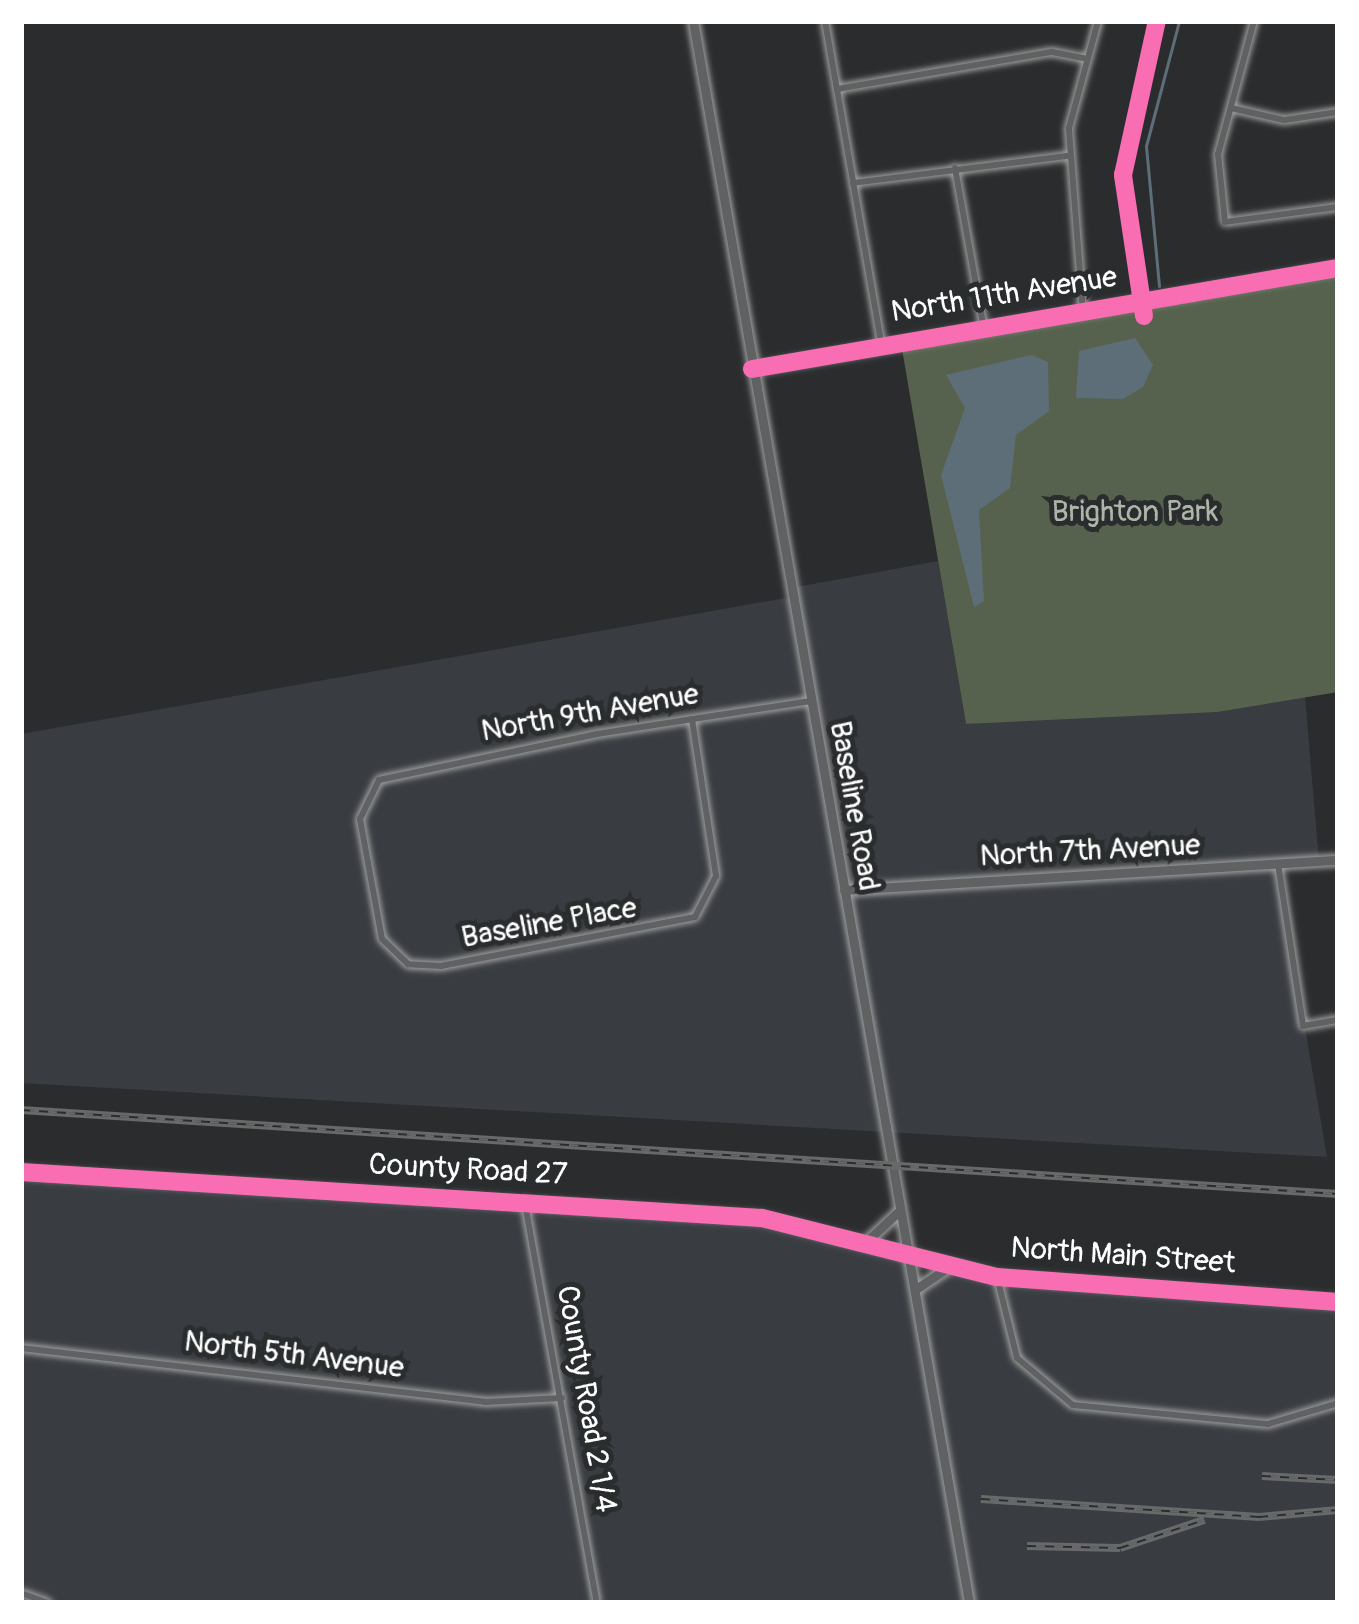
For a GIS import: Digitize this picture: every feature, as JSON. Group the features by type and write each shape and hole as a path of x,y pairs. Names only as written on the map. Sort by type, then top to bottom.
{"street":[{"name":"Baseline Road","path":"693,21 969,1603"},
{"path":"825,21 882,346"},
{"path":"1083,312 1067,156 1098,21"},
{"path":"1255,21 1216,170 1226,224 1338,207"},
{"path":"837,89 1052,52 1087,59"},
{"path":"1231,108 1284,120 1338,112"},
{"path":"853,183 1067,156"},
{"path":"955,167 984,329"},
{"name":"North 11th Avenue","path":"752,370 1338,268"},
{"name":"North 9th Avenue","path":"379,780 811,700"},
{"name":"Baseline Place","path":"379,780 361,808 363,846 382,940 408,964 675,927 705,907 716,876 692,719"},
{"name":"North 7th Avenue","path":"844,890 1338,860"},
{"path":"1278,864 1303,1026 1338,1020"},
{"name":"County Road 27","path":"21,1172 762,1218 908,1252"},
{"name":"County Road 2 1/4","path":"525,1204 597,1603"},
{"path":"866,1240 892,1229 899,1207"},
{"name":"North Main Street","path":"908,1252 998,1277 1338,1302"},
{"path":"915,1294 923,1276 952,1267"},
{"path":"998,1277 1017,1358 1073,1406 1268,1424 1338,1403"},
{"name":"North 5th Avenue","path":"21,1348 485,1402 562,1397"},
{"path":"21,1593 48,1603"}],"shaded area":[{"path":"938,561 966,724 1305,697 1319,861 1277,864 1327,1157 21,1083 21,734 791,597 791,588"},
{"path":"21,1172 789,1221 907,1252 916,1290 952,1266 1338,1302 1338,1603 21,1603"}],"green space":[{"name":"Brighton Park","path":"1338,268 1338,692 1217,712 966,724 901,343"}],"water":[{"path":"1135,338 1153,365 1143,387 1123,399 1076,398 1079,351"},
{"path":"1031,355 1048,362 1049,411 1016,435 1010,488 979,510 984,601 974,607 941,475 965,408 946,375"}],"waterway":[{"path":"1159,286 1146,146 1179,21"}],"railway":[{"path":"21,1110 1338,1194"},
{"path":"1262,1476 1338,1480"},
{"path":"981,1499 1259,1517 1338,1510"},
{"path":"1027,1546 1120,1548 1204,1520"}],"cycle path":[{"path":"1144,316 1123,175 1157,21"},
{"path":"752,369 1338,268"},
{"path":"21,1172 762,1218 997,1277 1338,1302"}]}
